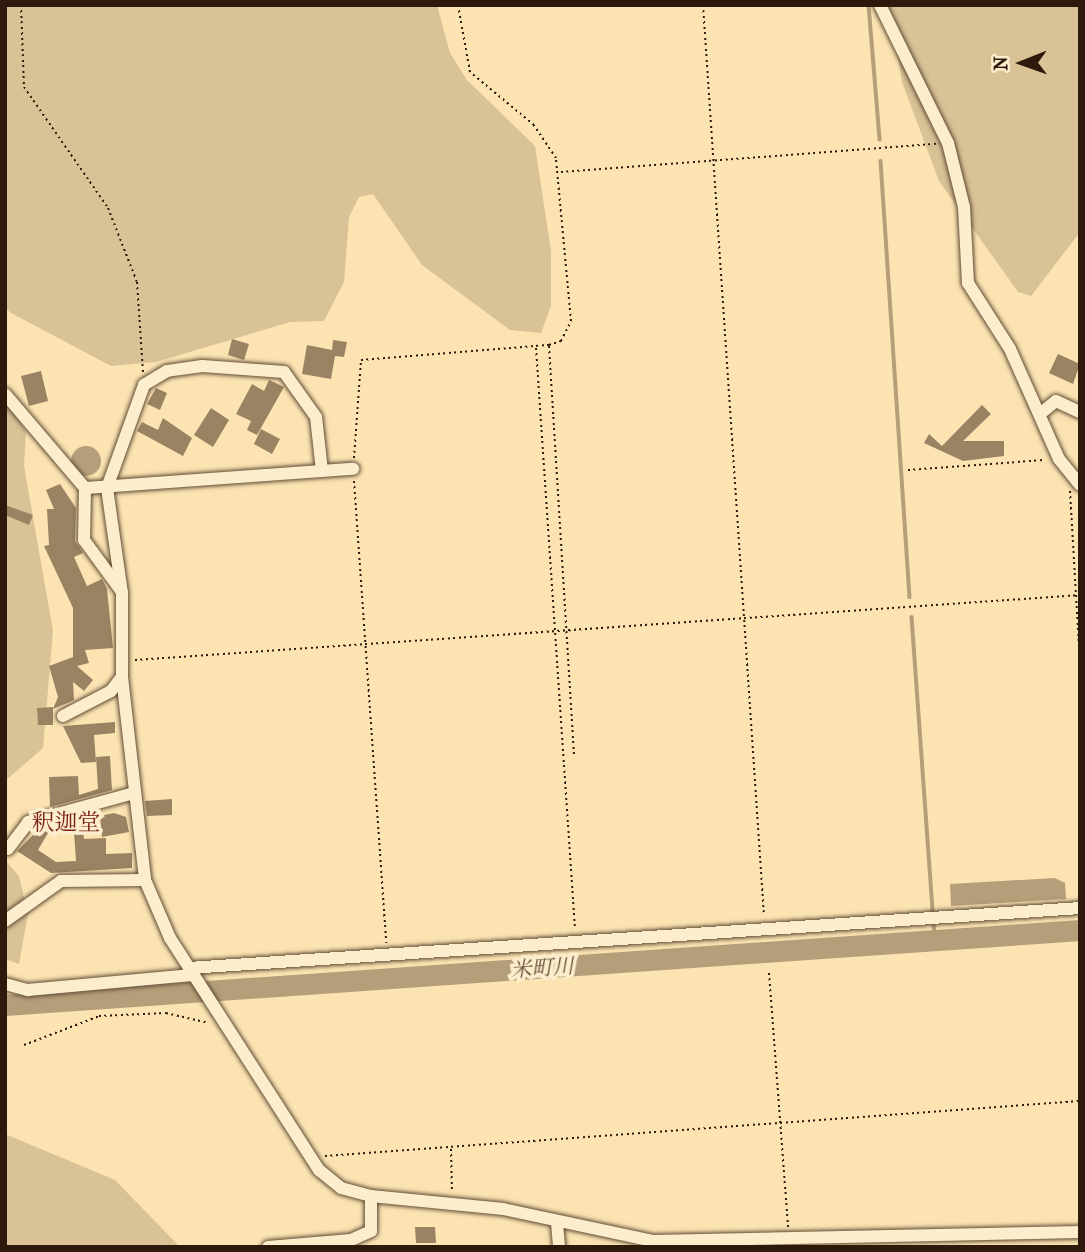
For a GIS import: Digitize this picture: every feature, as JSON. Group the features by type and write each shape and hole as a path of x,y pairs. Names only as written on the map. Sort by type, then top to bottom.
{"street":[{"path":"880,5 948,143 964,207 968,283 1041,413 1059,459 1080,485"},
{"path":"322,471 316,416 284,372 202,366 167,371 144,384 107,488 122,593 122,677 145,880 193,974 310,1157 341,1188 371,1196 453,1203 654,1241 1080,1232"},
{"path":"5,394 85,488 84,540 122,593"},
{"path":"1041,413 1056,401 1080,412"},
{"path":"85,488 353,469"},
{"path":"63,716 111,691 122,677"},
{"path":"8,849 28,822 134,793"},
{"path":"5,920 61,881 145,880"},
{"path":"5,984 27,990 387,958 1080,908"},
{"path":"268,1247 351,1240 371,1231 371,1196"},
{"path":"557,1223 559,1247"}],"path":[{"path":"21,5 24,87 108,208 136,282 144,384"},
{"path":"387,958 353,469 361,360 549,345 562,341 571,321 560,172 534,125 470,72 458,5"},
{"path":"704,5 765,929"},
{"path":"560,172 948,143"},
{"path":"549,345 574,757"},
{"path":"536,347 576,944"},
{"path":"908,470 1059,459"},
{"path":"1069,472 1080,666"},
{"path":"124,660 1080,595"},
{"path":"769,974 788,1238"},
{"path":"24,1045 99,1016 166,1013 227,1027"},
{"path":"310,1157 780,1120 1080,1101"},
{"path":"451,1148 453,1203"}],"shaded area":[{"path":"5,5 437,5 450,53 467,80 535,146 551,251 551,306 541,333 510,330 422,265 373,194 359,197 349,217 344,282 324,321 290,322 156,362 111,366 11,313 5,308"},
{"path":"889,5 1080,5 1080,232 1031,296 1018,292 939,181 902,82"},
{"path":"5,392 26,433 24,466 53,631 43,748 5,781"},
{"path":"86,446 97,450 101,461 97,472 86,476 75,472 71,461 75,450"},
{"path":"5,860 19,876 28,914 19,964 5,959"},
{"path":"1055,878 1065,883 1066,899 951,906 950,884"},
{"path":"5,1134 115,1180 180,1247 5,1247"}],"building":[{"path":"232,339 249,344 244,360 228,355"},
{"path":"333,340 347,342 344,357 335,356 331,379 302,374 307,345 332,350"},
{"path":"1058,354 1080,364 1073,384 1049,373"},
{"path":"41,371 48,401 29,406 21,376"},
{"path":"269,380 284,387 257,435 247,430 251,421 236,414 252,384 264,391"},
{"path":"156,388 167,393 160,410 147,404"},
{"path":"982,405 991,414 963,441 1004,441 1004,456 963,461 924,443 929,434 942,446"},
{"path":"211,408 229,420 213,447 194,435"},
{"path":"163,418 192,438 183,456 137,431 142,422 158,430"},
{"path":"261,429 280,439 272,454 254,444"},
{"path":"60,484 76,508 75,541 83,553 74,557 87,586 102,579 107,589 113,648 85,650 89,663 77,666 93,680 84,691 73,682 74,700 53,709 58,697 49,666 73,657 73,608 44,546 49,545 47,509 54,509 46,490"},
{"path":"5,505 33,515 29,525 5,515"},
{"path":"53,707 53,725 38,725 37,708"},
{"path":"115,722 115,733 94,735 96,762 81,763 63,726"},
{"path":"110,756 112,790 50,807 49,777 78,776 79,795 98,789 96,757"},
{"path":"172,799 172,815 147,816 145,801"},
{"path":"114,813 126,817 129,832 102,837 100,816"},
{"path":"82,821 84,839 106,838 106,854 132,853 132,868 51,873 17,851 40,828 48,833 48,826","holes":["74,832 76,861 56,862 38,850 48,833"]},
{"path":"415,1227 435,1227 436,1243 416,1243"}],"waterway":[{"path":"869,5 880,140"},
{"path":"881,161 910,597"},
{"path":"912,617 933,912"},
{"path":"934,925 936,941"},
{"name":"米町川","path":"5,1005 1080,930"}],"district":[{"name":"釈迦堂","path":"66,823"}]}
